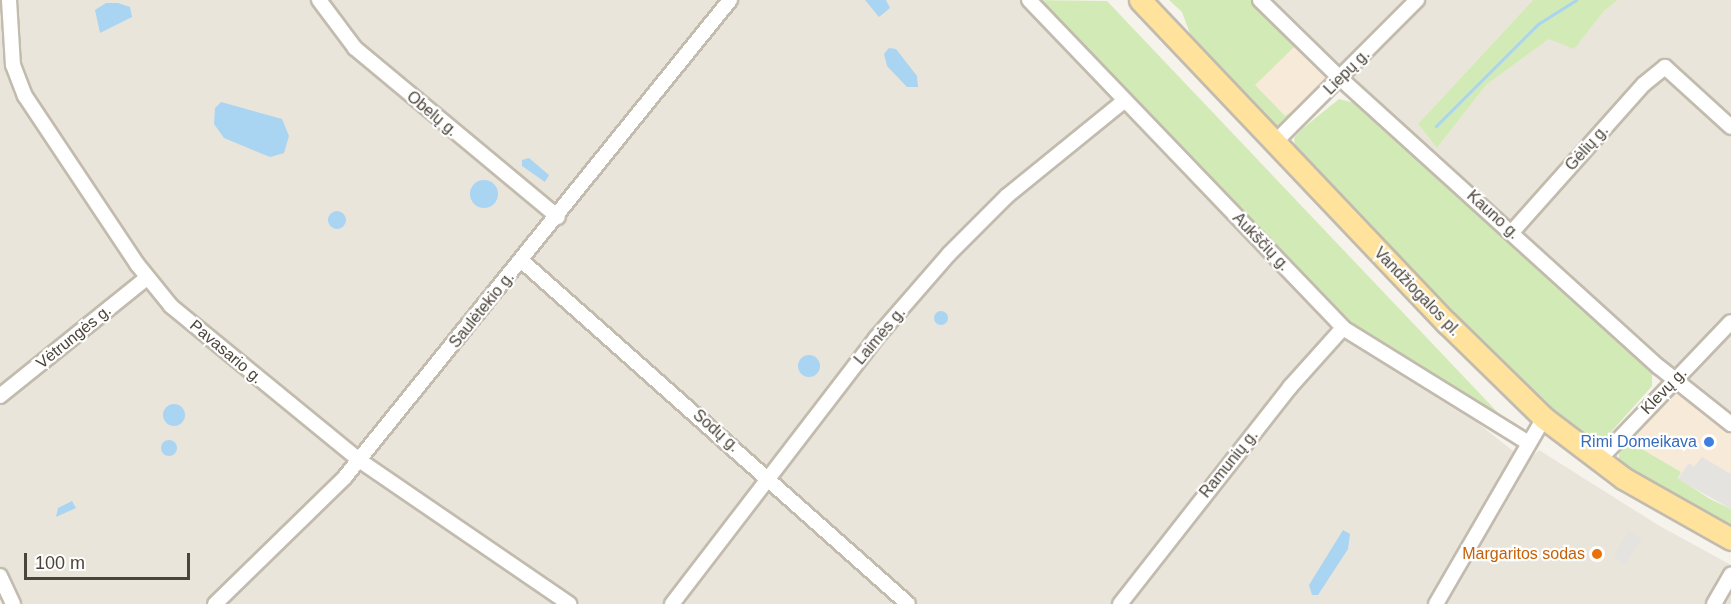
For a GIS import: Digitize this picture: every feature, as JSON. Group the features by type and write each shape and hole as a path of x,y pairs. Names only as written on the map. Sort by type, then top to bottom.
{"main road":[{"name":"Vandžiogalos pl.","path":"1140,0 1463,340 1544,418 1598,461 1649,495 1731,538"}],"street":[{"name":"Pavasario g.","path":"9,0 7,65 32,107 147,278 187,319 359,460 569,604"},
{"name":"Obelų g.","path":"319,0 355,48 558,217"},
{"name":"Saulėtekio g.","path":"215,604 359,460 558,217 730,0"},
{"name":"Aukščių g.","path":"1029,0 1343,328 1527,442"},
{"name":"Kauno g.","path":"1260,0 1341,79 1674,380 1731,424"},
{"name":"Liepų g.","path":"1275,142 1341,79 1418,0"},
{"name":"Gėlių g.","path":"1512,232 1644,84 1665,67 1731,127"},
{"name":"Laimės g.","path":"672,604 876,338 949,255 1007,196 1124,101"},
{"name":"Sodų g.","path":"522,261 768,477 908,604"},
{"name":"Vėtrungės g.","path":"0,396 147,278"},
{"name":"Klevų g.","path":"1598,461 1731,322"},
{"name":"Ramunių g.","path":"1120,604 1290,387 1343,328"},
{"path":"1436,604 1527,442 1544,418"},
{"path":"1714,604 1731,574"},
{"path":"0,576 13,604"}],"shaded area":[{"path":"0,0 1029,0 1406,366 1527,462 1539,450 1658,525 1731,565 1731,604 4,604 0,597"},
{"path":"1260,0 1533,0 1418,124 1437,148 1486,85 1549,39 1581,40 1604,11 1618,0 1731,0 1731,424"},
{"path":"1259,12 1335,70 1278,129 1228,72"},
{"path":"1676,391 1731,429 1731,509 1678,479 1681,472 1628,441"},
{"path":"1702,457 1731,474 1731,509 1678,479 1689,463 1694,467"},
{"path":"1629,531 1642,539 1625,565 1613,557"}],"green space":[{"path":"1029,0 1107,1 1503,418 1469,407 1343,328"},
{"path":"1169,0 1260,0 1331,73 1322,74 1294,47 1255,85 1285,116 1298,107 1280,128 1275,128 1192,39 1182,12"},
{"path":"1533,0 1618,0 1604,11 1574,49 1549,39 1486,85 1437,148 1418,124"},
{"path":"1339,99 1355,103 1485,213 1652,371 1652,386 1604,440 1581,436 1521,386 1296,152 1294,138"},
{"path":"1628,441 1681,472 1678,478 1710,499 1731,509 1731,528 1626,469 1619,461 1619,454"}],"water":[{"path":"865,0 886,0 890,8 879,17"},
{"path":"106,3 118,3 130,7 132,17 100,33 95,10"},
{"path":"889,48 896,49 917,76 918,87 907,87 887,66 884,54"},
{"path":"221,102 282,119 289,136 284,153 270,157 224,138 214,124 215,108"},
{"path":"529,158 549,175 545,182 522,166 522,160"},
{"path":"484,180 494,184 498,194 494,204 484,208 474,204 470,194 474,184"},
{"path":"337,211 343,214 346,220 343,226 337,229 331,226 328,220 331,214"},
{"path":"941,311 946,313 948,318 946,323 941,325 936,323 934,318 936,313"},
{"path":"805,355 813,355 820,362 820,370 813,377 805,377 798,370 798,362"},
{"path":"174,404 182,407 185,415 182,423 174,426 166,423 163,415 166,407"},
{"path":"166,440 172,440 177,448 175,454 166,456 161,451 161,445"},
{"path":"72,501 76,508 56,517 58,508"},
{"path":"1343,530 1350,534 1348,549 1318,595 1312,595 1309,585"}],"waterway":[{"path":"1436,126 1538,24 1576,0"}],"place":[{"name":"Rimi Domeikava","path":"1709,442"},
{"name":"Margaritos sodas","path":"1597,554"}]}
